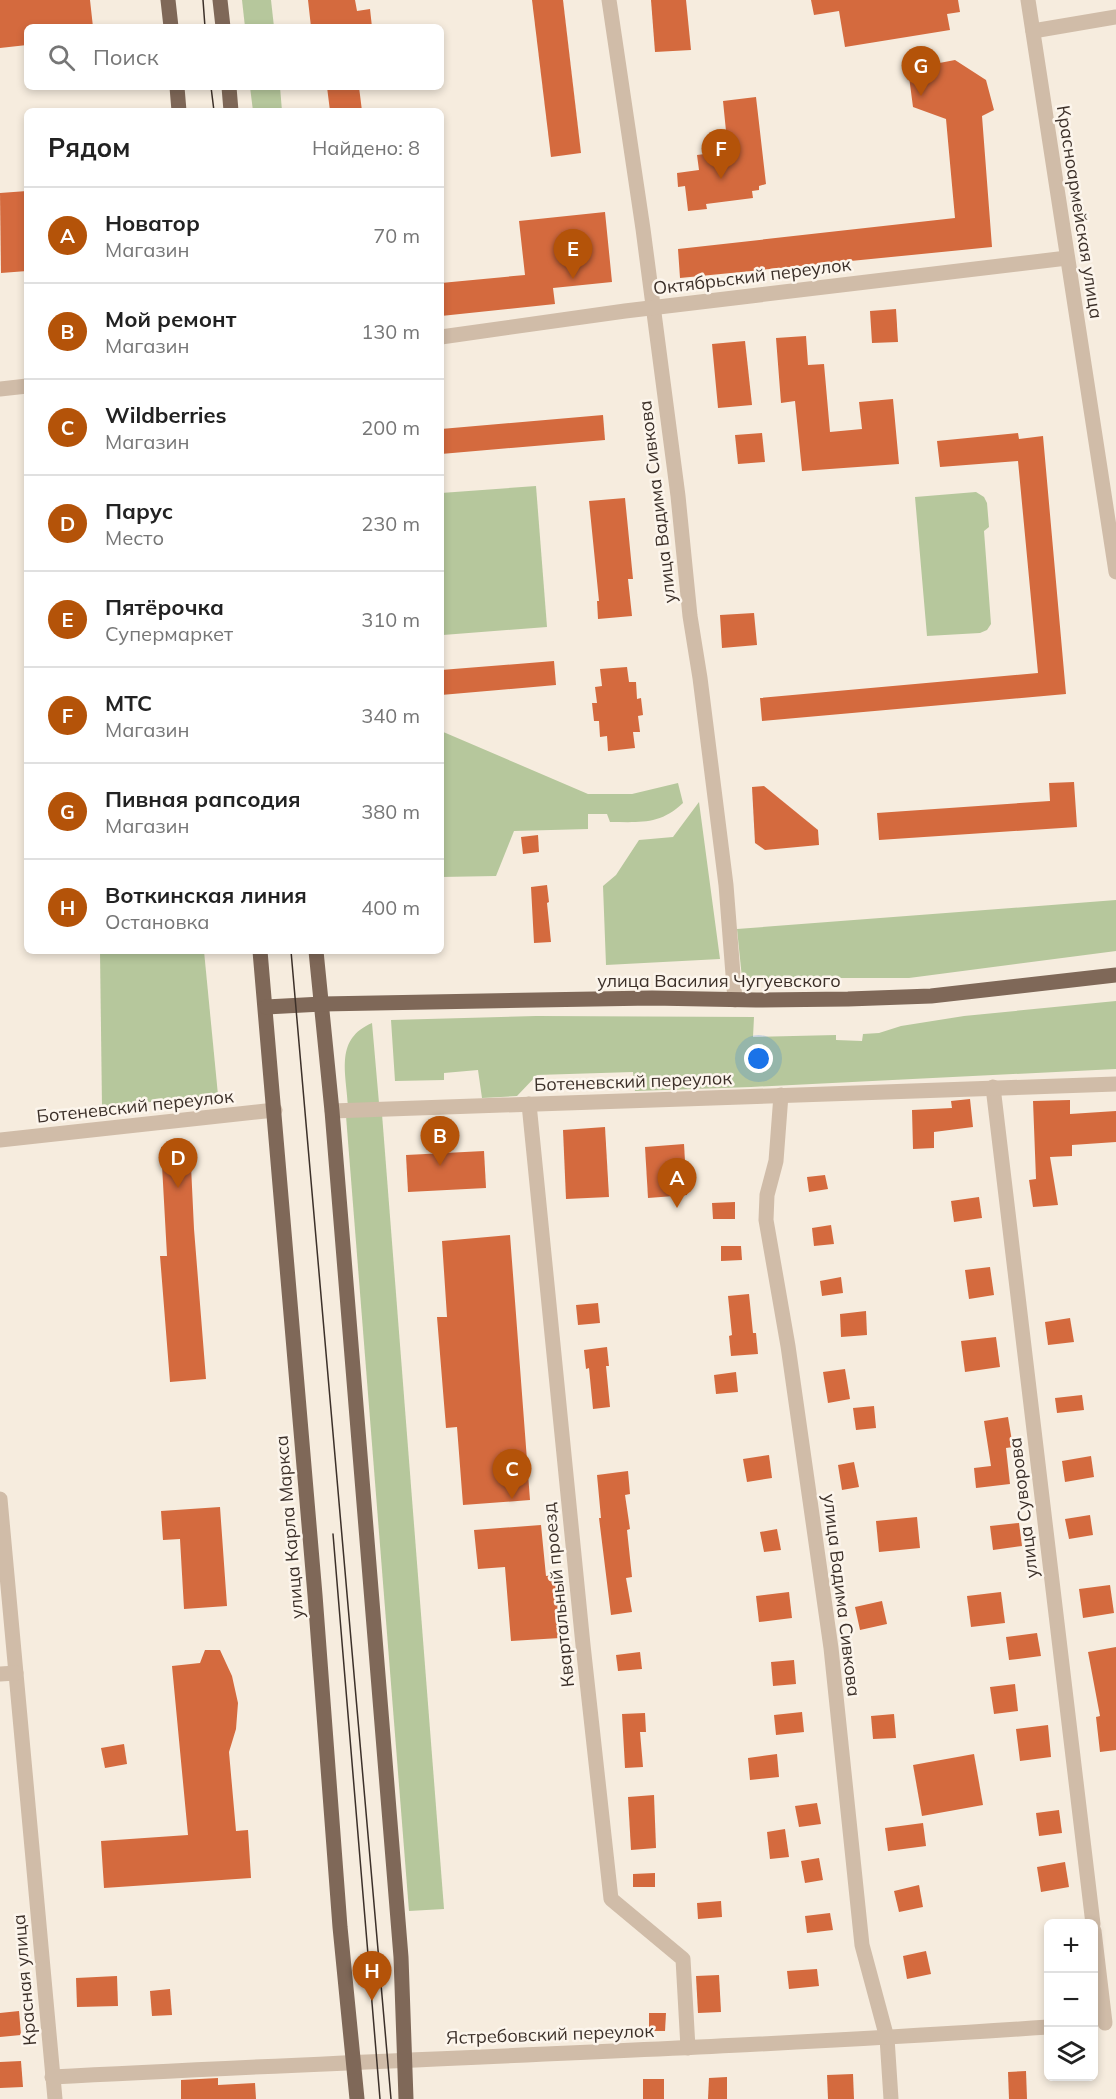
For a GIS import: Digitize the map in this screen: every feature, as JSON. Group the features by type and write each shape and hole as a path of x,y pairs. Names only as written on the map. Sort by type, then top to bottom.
{"main road":[{"path":"168,0 171,24"},
{"path":"220,0 223,24"},
{"path":"177,90 179,108"},
{"path":"229,90 231,108"},
{"name":"улица Карла Маркса","path":"261,954 340,1927 357,2099"},
{"path":"316,954 332,1111 401,1957 406,2099"},
{"name":"улица Василия Чугуевского","path":"266,1007 652,998 735,1000 931,996 1116,975"}],"street":[{"name":"улица Вадима Сивкова","path":"609,0 678,496 690,616 726,885 735,1000"},
{"name":"Красноармейская улица","path":"1028,0 1116,572"},
{"path":"1033,31 1116,17"},
{"name":"Октябрьский переулок","path":"444,337 653,308 1067,258"},
{"path":"0,389 24,386"},
{"name":"Ботеневский переулок","path":"332,1111 1116,1084"},
{"name":"улица Суворова","path":"993,1088 1093,1919"},
{"name":"улица Вадима Сивкова","path":"781,1095 776,1161 767,1194 766,1220 788,1346 831,1648 862,1945 887,2038 891,2099"},
{"name":"Квартальный проезд","path":"529,1104 611,1899 683,1959 688,2048"},
{"name":"Ботеневский переулок","path":"0,1140 275,1110"},
{"name":"Красная улица","path":"0,1499 55,2099"},
{"path":"0,1674 16,1673"},
{"path":"1098,1964 1105,2023"},
{"name":"Ястребовский переулок","path":"52,2077 688,2048 1044,2027"}],"green space":[{"path":"242,0 271,0 274,24 245,24"},
{"path":"250,90 280,90 282,108 253,108"},
{"path":"536,486 547,627 444,635 444,493"},
{"path":"976,492 984,497 987,503 989,527 984,531 991,624 987,630 980,633 927,636 915,497"},
{"path":"444,732 588,794 632,794 678,783 683,803 658,819 610,822 607,814 588,814 588,829 514,831 496,876 444,877"},
{"path":"699,802 720,959 606,965 603,886 616,875 639,840 673,837"},
{"path":"1116,900 1116,951 909,978 742,978 737,929"},
{"path":"100,954 204,954 218,1095 102,1107"},
{"path":"1116,1001 1116,1069 635,1091 633,1072 537,1075 517,1096 482,1098 478,1070 444,1073 444,1080 395,1081 391,1020 536,1016 754,1017 753,1037 836,1035 836,1040 862,1041 863,1034 879,1033 901,1026 964,1016"},
{"path":"372,1023 379,1103 348,1105 345,1057 352,1038"},
{"path":"382,1114 444,1909 409,1911 346,1116"}],"building":[{"path":"0,0 90,0 93,24 24,24 24,45 0,48"},
{"path":"308,0 355,0 357,11 370,9 372,24 311,24"},
{"path":"532,0 563,0 581,153 551,157"},
{"path":"651,0 686,0 691,50 655,52"},
{"path":"811,0 958,0 960,12 947,14 950,30 845,47 839,11 814,15"},
{"path":"955,60 986,80 994,110 982,116 992,247 680,278 678,249 955,218 946,119 913,107 908,69"},
{"path":"327,90 359,90 362,108 330,108"},
{"path":"756,97 766,184 759,186 759,190 752,191 753,198 706,204 707,209 688,211 685,186 678,187 677,173 699,170 697,155 728,151 723,101"},
{"path":"24,191 24,271 1,273 0,193"},
{"path":"605,212 612,282 553,288 555,304 444,316 444,283 525,275 519,221"},
{"path":"896,309 898,342 872,343 870,311"},
{"path":"806,336 808,365 824,364 830,432 862,429 859,402 893,399 899,464 802,471 795,401 781,403 776,338"},
{"path":"745,341 752,405 718,408 712,344"},
{"path":"603,415 605,440 444,454 444,429"},
{"path":"762,433 765,462 738,464 735,435"},
{"path":"1018,433 1019,439 1043,436 1066,694 762,721 760,698 1038,673 1018,461 940,467 937,441"},
{"path":"625,498 633,579 628,579 632,616 598,619 597,601 599,601 589,501"},
{"path":"754,613 757,645 722,648 720,615"},
{"path":"554,661 556,685 444,695 444,670"},
{"path":"627,667 629,682 636,682 637,699 641,698 643,715 638,716 640,732 633,732 635,748 608,751 607,736 600,737 599,721 594,721 592,703 597,703 595,687 602,686 600,669"},
{"path":"1074,782 1077,827 879,840 877,813 1050,801 1049,783"},
{"path":"764,786 818,830 819,845 765,850 755,843 752,787"},
{"path":"538,835 539,852 523,854 521,837"},
{"path":"547,885 551,942 534,943 531,887"},
{"path":"970,1099 973,1127 934,1132 934,1148 913,1149 912,1110 952,1108 951,1101"},
{"path":"1070,1100 1070,1114 1116,1111 1116,1142 1072,1145 1072,1156 1050,1157 1058,1205 1033,1207 1029,1180 1036,1179 1033,1101"},
{"path":"605,1127 609,1197 566,1199 563,1130"},
{"path":"684,1144 687,1195 648,1198 645,1147"},
{"path":"190,1145 206,1379 170,1382 160,1256 167,1256 161,1147"},
{"path":"484,1151 486,1188 408,1192 406,1155"},
{"path":"825,1175 828,1189 809,1192 807,1177"},
{"path":"979,1197 982,1218 954,1222 951,1201"},
{"path":"735,1202 735,1219 713,1219 712,1203"},
{"path":"831,1225 834,1244 814,1246 812,1228"},
{"path":"510,1235 530,1500 463,1505 457,1427 446,1428 437,1317 447,1317 442,1241"},
{"path":"721,1246 741,1246 742,1260 721,1261"},
{"path":"990,1267 994,1295 969,1299 965,1270"},
{"path":"841,1277 843,1293 822,1296 820,1281"},
{"path":"749,1294 753,1333 756,1333 758,1354 731,1356 729,1336 732,1335 728,1296"},
{"path":"598,1303 600,1323 578,1325 576,1305"},
{"path":"866,1311 867,1335 841,1337 840,1314"},
{"path":"1070,1318 1074,1342 1048,1345 1045,1322"},
{"path":"996,1337 1000,1367 965,1372 961,1341"},
{"path":"607,1347 609,1366 606,1366 610,1407 593,1409 589,1368 586,1369 584,1350"},
{"path":"845,1369 850,1399 828,1403 823,1372"},
{"path":"736,1372 738,1392 716,1394 714,1375"},
{"path":"1082,1395 1084,1410 1057,1413 1055,1398"},
{"path":"874,1406 876,1428 856,1430 853,1408"},
{"path":"1008,1417 1013,1447 1006,1448 1010,1484 976,1488 974,1468 991,1466 984,1421"},
{"path":"769,1455 772,1478 747,1482 743,1459"},
{"path":"1091,1456 1094,1477 1065,1482 1062,1461"},
{"path":"854,1462 859,1487 842,1490 838,1465"},
{"path":"628,1471 630,1494 625,1495 630,1529 627,1530 632,1577 626,1578 632,1612 611,1615 599,1518 601,1518 597,1475"},
{"path":"220,1507 227,1606 184,1609 180,1539 163,1540 161,1511"},
{"path":"1090,1515 1093,1535 1069,1539 1065,1519"},
{"path":"917,1517 920,1548 879,1552 876,1521"},
{"path":"1019,1523 1022,1546 993,1550 990,1526"},
{"path":"541,1525 546,1576 555,1575 560,1638 511,1641 505,1567 478,1569 474,1530"},
{"path":"777,1529 781,1550 764,1552 760,1532"},
{"path":"1110,1585 1114,1613 1083,1618 1079,1589"},
{"path":"789,1592 792,1618 759,1622 756,1596"},
{"path":"1001,1592 1005,1623 971,1627 967,1596"},
{"path":"882,1601 887,1624 860,1630 855,1607"},
{"path":"1037,1633 1041,1656 1009,1660 1006,1637"},
{"path":"1116,1647 1116,1750 1100,1752 1096,1717 1100,1716 1088,1652"},
{"path":"205,1650 220,1650 232,1676 238,1703 236,1729 229,1752 236,1831 248,1830 251,1878 104,1888 101,1841 188,1835 172,1666 200,1663"},
{"path":"640,1652 642,1669 618,1671 616,1655"},
{"path":"794,1660 796,1684 773,1686 771,1662"},
{"path":"1015,1684 1018,1711 994,1714 990,1687"},
{"path":"802,1712 804,1732 776,1735 774,1715"},
{"path":"645,1713 646,1732 640,1732 643,1767 625,1768 622,1714"},
{"path":"894,1714 896,1738 873,1739 871,1716"},
{"path":"1048,1725 1051,1757 1020,1761 1016,1729"},
{"path":"124,1744 127,1764 105,1768 101,1748"},
{"path":"777,1754 779,1777 750,1780 748,1758"},
{"path":"974,1754 983,1805 922,1816 913,1765"},
{"path":"654,1795 656,1848 631,1850 628,1797"},
{"path":"817,1803 821,1824 799,1827 795,1806"},
{"path":"1059,1810 1062,1833 1039,1836 1036,1813"},
{"path":"923,1823 926,1846 888,1851 885,1828"},
{"path":"785,1829 789,1857 770,1859 767,1832"},
{"path":"819,1858 823,1880 805,1883 801,1861"},
{"path":"1065,1862 1069,1887 1041,1892 1037,1867"},
{"path":"655,1873 655,1887 633,1887 633,1874"},
{"path":"919,1885 923,1907 899,1912 894,1891"},
{"path":"721,1901 722,1917 698,1919 697,1903"},
{"path":"830,1913 833,1930 807,1933 805,1916"},
{"path":"926,1951 931,1974 907,1979 903,1956"},
{"path":"817,1969 819,1986 789,1989 787,1971"},
{"path":"719,1975 721,2012 698,2013 696,1976"},
{"path":"117,1976 118,2006 77,2007 76,1978"},
{"path":"170,1989 172,2015 152,2016 150,1991"},
{"path":"19,2011 21,2035 0,2037 0,2013"},
{"path":"649,2013 666,2013 665,2031 649,2031"},
{"path":"21,2061 23,2087 0,2088 0,2062"},
{"path":"1026,2071 1027,2099 1009,2099 1008,2072"},
{"path":"853,2074 854,2099 828,2099 827,2075"},
{"path":"727,2077 727,2099 708,2099 709,2078"},
{"path":"218,2078 218,2085 255,2083 256,2099 181,2099 181,2080"},
{"path":"643,2079 664,2079 664,2099 643,2099"}],"tram line":[{"path":"203,0 205,24"},
{"path":"211,90 214,108"},
{"path":"291,954 391,2099"},
{"path":"333,1534 380,2099"}],"place":[{"name":"Пивная рапсодия","path":"921,96"},
{"name":"МТС","path":"721,179"},
{"name":"Пятёрочка","path":"573,279"},
{"name":"Мой ремонт","path":"440,1166"},
{"name":"Парус","path":"178,1188"},
{"name":"Новатор","path":"677,1208"},
{"name":"Wildberries","path":"512,1499"},
{"name":"Воткинская линия","path":"372,2001"}]}
